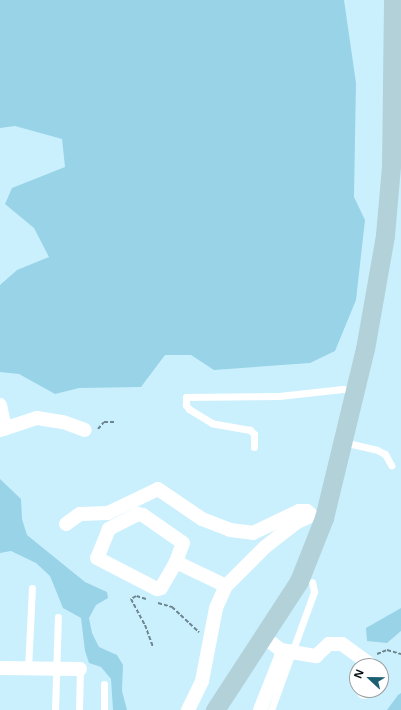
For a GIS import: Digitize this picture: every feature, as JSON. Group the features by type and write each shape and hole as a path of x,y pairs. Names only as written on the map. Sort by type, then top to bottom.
{"street":[{"path":"215,710 264,637 299,581 342,442 378,285 386,235 397,38 393,0"},
{"path":"0,405 3,429 36,418 63,422 85,430"},
{"path":"66,524 80,514 108,513 158,489 202,519 230,530 245,532 263,528 299,511 307,511 318,516"},
{"path":"138,514 143,515 183,543 176,562 161,588 157,589 97,558 109,529 138,514"},
{"path":"188,710 202,680 209,637 216,608 226,586 265,547 297,522 318,516"},
{"path":"176,562 226,586"},
{"path":"264,637 287,651 306,656 316,656 329,644 342,644 362,658"},
{"path":"260,710 281,657 287,651"},
{"path":"0,668 80,669"}],"lane":[{"path":"254,447 254,434 250,430 212,423 189,409 186,405 186,397 279,396 343,389 354,391"},
{"path":"342,442 377,450 385,454 391,465"},
{"path":"271,710 287,651 314,592 312,582"},
{"path":"28,669 32,588"},
{"path":"55,710 55,669 58,617"},
{"path":"79,710 80,669"},
{"path":"104,684 104,710"}],"path":[{"path":"85,430 94,432 104,422 115,422"},
{"path":"150,600 136,596 131,599 145,625 153,647"},
{"path":"157,602 172,607 191,626 209,637"},
{"path":"373,658 375,654 387,650 401,654"}],"shaded area":[{"path":"0,0 344,0 356,83 354,197 365,220 356,300 335,351 310,363 214,370 191,355 165,355 141,387 79,388 55,394 19,374 0,372 0,285 17,270 49,257 34,228 5,204 12,188 65,167 62,139 15,126 0,128"},
{"path":"0,479 21,499 22,519 27,535 85,582 107,592 108,598 96,605 89,618 92,633 99,647 117,655 123,665 122,691 127,710 113,710 111,679 101,667 89,663 85,651 81,618 63,608 50,576 36,563 11,551 0,553"},
{"path":"401,608 401,631 387,643 367,641 366,628"},
{"path":"401,693 401,710 387,710 398,695"}]}
